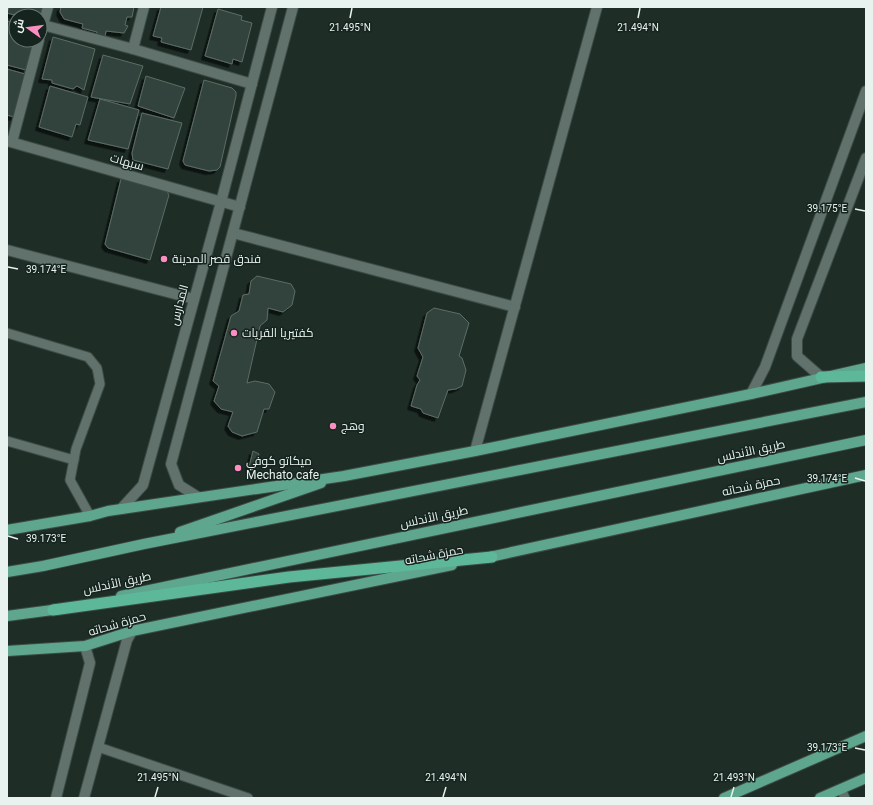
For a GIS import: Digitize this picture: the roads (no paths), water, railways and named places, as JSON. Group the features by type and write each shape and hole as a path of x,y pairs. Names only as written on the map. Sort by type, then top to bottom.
{"highway":[{"path":"821,378 866,376"},
{"path":"53,610 289,577 492,557"}],"main road":[{"path":"7,530 90,516 121,509 344,476 476,451 751,394 866,368"},
{"path":"7,572 866,402"},
{"name":"طريق الأندلس","path":"7,616 53,610 866,440"},
{"path":"820,484 866,470"},
{"name":"حمزة شحاته","path":"7,651 85,646 132,631 492,557 866,475"},
{"path":"144,544 344,476"},
{"path":"724,798 866,736"},
{"path":"820,798 843,794 866,778"}],"street":[{"path":"133,49 144,7"},
{"name":"المدارس","path":"121,509 143,485 221,202 272,7"},
{"path":"198,497 179,486 171,464 293,7"},
{"path":"476,451 597,7"},
{"path":"48,26 133,49 252,84"},
{"path":"10,142 37,48"},
{"path":"751,394 765,367 866,91"},
{"name":"سبهات","path":"10,142 240,207"},
{"path":"821,378 797,356 797,339 866,158"},
{"path":"233,232 515,307"},
{"path":"7,250 194,299"},
{"path":"84,798 127,640 132,631"},
{"path":"56,798 90,663 85,646"}],"lane":[{"path":"7,333 88,357 97,368 100,384 76,449 70,480 90,516"},
{"path":"7,440 74,460"},
{"path":"98,747 248,798"}],"place":[{"name":"فندق قصر المدينة","path":"164,259"},
{"name":"كفتيريا القريات","path":"234,333"},
{"name":"وهج","path":"333,426"},
{"name":"ميكاتو كوفي Mechato cafe","path":"238,468"}]}
